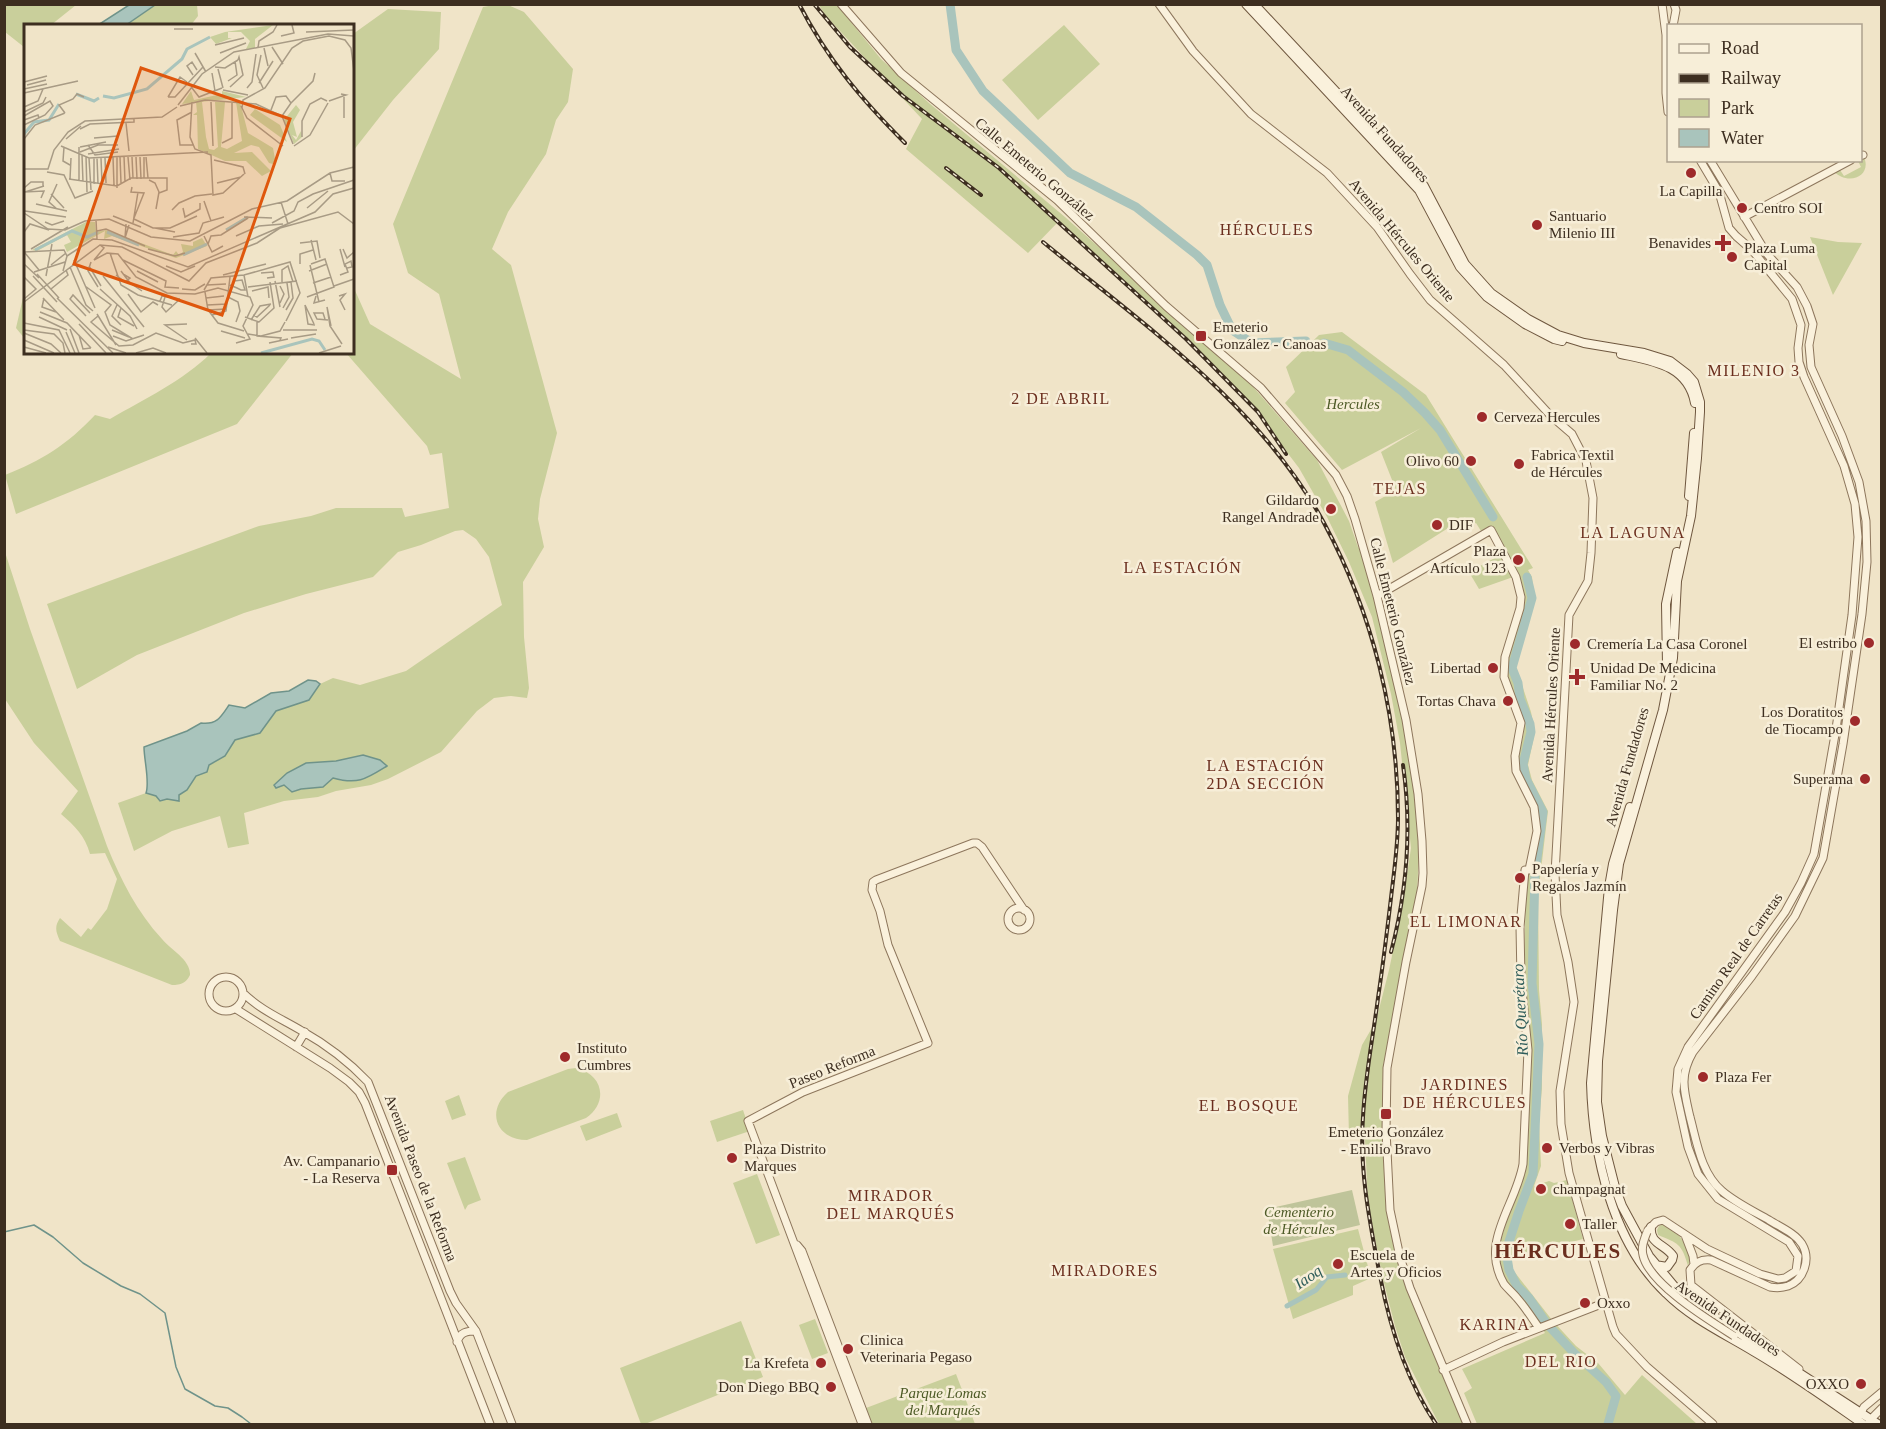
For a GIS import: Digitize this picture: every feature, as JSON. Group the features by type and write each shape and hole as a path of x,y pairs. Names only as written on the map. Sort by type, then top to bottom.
{"main road":[{"name":"Avenida Fundadores","path":"1246,4 1419,190 1460,267 1487,297 1525,324 1554,339 1635,357 1672,368 1685,381 1694,400 1695,416 1688,503 1666,604 1668,658 1664,685 1621,836 1609,887 1591,1083 1592,1115 1599,1158 1618,1221 1646,1270 1666,1294 1683,1308 1860,1420 1872,1423"},
{"name":"Avenida Fundadores","path":"1254,4 1424,186 1465,264 1491,293 1528,319 1557,335 1584,343 1644,353 1670,361 1694,382 1700,412 1696,474 1677,581 1673,658 1663,710 1619,864 1598,1060 1599,1119 1610,1170 1625,1212 1656,1265 1674,1286 1690,1300 1834,1396 1860,1420"},
{"path":"1649,1230 1652,1240 1668,1250 1672,1256 1667,1267 1656,1265"}],"street":[{"name":"Calle Emeterio González","path":"841,4 901,73 1057,200 1166,306 1262,388 1336,475 1356,519 1377,596 1412,751 1418,794 1423,873 1388,1068 1386,1131 1390,1210 1403,1266 1467,1425"},
{"name":"Avenida Hércules Oriente","path":"1159,4 1193,51 1251,114 1327,173 1377,227 1431,300 1517,378 1550,415 1572,434 1586,461 1593,498 1591,553 1588,581 1569,615 1556,874 1557,915 1574,1002 1560,1091 1561,1124 1569,1173 1604,1303 1616,1334 1647,1367 1713,1425"},
{"path":"1662,4 1666,35 1667,102"},
{"path":"1673,24 1676,10 1674,4"},
{"name":"Camino Real de Carretas","path":"1649,1230 1656,1222 1663,1220 1707,1249 1760,1274 1778,1279 1791,1275 1796,1270 1798,1256 1789,1242 1729,1207 1707,1188 1698,1174 1684,1129 1676,1092 1676,1081 1682,1058 1693,1039 1785,912 1814,854 1849,638 1858,537 1855,504 1844,466 1799,362 1798,311 1781,284 1752,250 1736,236 1728,223 1719,192 1701,162"},
{"name":"Camino Real de Carretas","path":"1703,1259 1711,1260 1770,1287 1780,1288 1789,1286 1797,1280 1803,1273 1806,1263 1806,1253 1802,1244 1795,1237 1733,1200 1718,1187 1706,1170 1693,1129 1683,1076 1688,1061 1795,916 1823,858 1863,608 1867,562 1866,521 1859,482 1842,436 1811,367 1809,345 1813,324 1807,306 1801,292 1769,257 1711,162"},
{"path":"1728,223 1730,213 1734,210 1742,214 1847,162"},
{"path":"1736,236 1745,236 1749,226"},
{"path":"1377,596 1491,530 1516,577 1521,597 1520,608 1504,657 1504,677 1521,723 1515,766 1534,807 1537,831 1527,870 1520,927 1521,980 1528,1050 1523,1164 1520,1179 1494,1250 1498,1271 1504,1284 1540,1327"},
{"name":"Paseo Reforma","path":"795,1243 748,1121 803,1092 928,1043 888,945 880,911 872,890 873,882 977,843 982,847 1011,892"},
{"path":"1011,892 1028,913 1030,920 1028,926 1023,929 1017,930 1009,923 1008,917 1014,909 1011,892"},
{"path":"1014,909 1024,910"},
{"path":"228,977 238,982 243,993 236,1009 226,1012 216,1008 210,1000 210,989 216,980 228,977"},
{"name":"Avenida Paseo de la Reforma","path":"243,993 257,1006 305,1032 345,1059 368,1082 450,1291 476,1331 512,1425"},
{"name":"Avenida Paseo de la Reforma","path":"236,1009 330,1068 359,1092 386,1154 490,1425"},
{"path":"296,1047 305,1032"},
{"path":"1684,1129 1687,1131 1693,1129"},
{"path":"1689,1144 1693,1129"},
{"path":"1689,1144 1693,1140 1697,1145"},
{"path":"386,1154 395,1150"},
{"path":"1649,1230 1642,1248 1643,1256 1652,1272 1678,1298 1753,1351"},
{"path":"1684,1233 1694,1264"},
{"path":"795,1243 797,1254 862,1425"},
{"path":"795,1243 802,1251 868,1425"},
{"path":"1707,1249 1700,1250 1699,1256 1703,1259 1694,1264 1690,1270 1689,1280 1694,1289 1834,1396"},
{"path":"1443,1370 1540,1327 1604,1303"},
{"path":"457,1342 463,1332 476,1331"},
{"path":"1860,1420 1864,1407 1881,1392"},
{"path":"1872,1423 1881,1408"}],"green space":[{"path":"5,4 76,5 52,24 24,24 24,47 5,32"},
{"path":"155,5 197,5 198,16 192,24 128,24"},
{"path":"508,5 524,12 573,69 568,102 556,120 546,154 508,212 492,249 511,265 557,433 540,499 538,519 544,547 523,582 524,637 529,688 527,698 511,696 494,698 477,711 441,752 388,779 318,797 284,801 244,813 249,844 228,848 220,816 172,831 134,851 118,803 146,793 156,796 179,795 187,790 196,776 207,772 209,765 225,756 235,740 260,733 276,711 309,700 320,684 333,678 360,685 406,671 502,605 489,557 476,539 463,530 455,531 398,552 373,577 244,613 137,655 77,689 47,604 259,526 311,516 336,508 402,508 405,517 449,508 442,453 430,455 427,446 347,354 354,354 354,288 370,324 461,379 439,294 408,273 393,224 483,7","holes":["363,755 343,781 333,778 323,787 292,792 284,785 298,768 306,763 336,761"]},
{"path":"819,5 837,5 881,59 929,103 1065,217 1177,321 1248,381 1317,460 1349,521 1358,547 1363,553 1396,683 1416,796 1419,849 1417,896 1383,1066 1382,1124 1389,1226 1408,1290 1463,1424 1439,1424 1405,1357 1383,1279 1368,1203 1365,1140 1349,1137 1348,1096 1362,1045 1376,1021 1389,970 1411,848 1400,743 1391,694 1372,617 1349,562 1299,468 1254,409 1223,376 1059,221 1028,253 906,149 922,119 825,15"},
{"path":"388,9 441,12 439,49 393,100 354,150 354,33"},
{"path":"1064,25 1100,64 1038,120 1002,80"},
{"path":"1862,156 1866,162 1865,168 1858,177 1846,178 1832,170 1838,167 1844,176 1861,167 1858,162 1862,162"},
{"path":"1810,237 1862,243 1833,295"},
{"path":"24,293 24,338 16,328"},
{"name":"Hercules","path":"1342,332 1426,395 1533,568 1528,570 1532,577 1534,598 1516,667 1535,732 1528,765 1532,780 1548,811 1538,895 1539,990 1542,1024 1542,1088 1539,1123 1541,1166 1534,1186 1549,1181 1554,1183 1567,1180 1583,1239 1511,1258 1513,1270 1552,1320 1576,1346 1598,1363 1625,1395 1642,1375 1697,1424 1477,1424 1464,1393 1472,1388 1462,1369 1545,1333 1499,1269 1498,1249 1527,1158 1524,987 1526,874 1538,823 1517,763 1524,732 1506,673 1507,655 1522,601 1516,576 1479,589 1469,572 1502,554 1487,530 1481,531 1476,523 1469,526 1464,518 1393,563 1375,502 1396,490 1381,452 1421,428 1342,470 1285,403 1295,392 1286,367 1319,335"},
{"path":"210,354 292,354 237,424 16,514 5,475 53,451 75,435 95,415 110,419 163,389"},
{"path":"4,549 107,846 137,907 162,939 187,965 190,975 181,984 172,985 60,941 56,927 60,918 81,937 88,928 91,930 107,909 117,879 105,853 90,854 79,832 61,814 78,791 34,743 5,699"},
{"path":"576,1068 592,1076 600,1089 598,1104 586,1118 527,1140 516,1139 502,1130 496,1116 497,1108 508,1092"},
{"path":"459,1095 466,1115 452,1120 445,1101"},
{"path":"743,1110 750,1131 717,1142 710,1121"},
{"path":"617,1113 622,1127 586,1141 580,1126"},
{"path":"465,1157 481,1200 468,1205 465,1210 447,1163"},
{"path":"757,1174 780,1235 756,1244 733,1183"},
{"name":"Cementerio de Hércules","path":"1352,1190 1360,1225 1273,1246 1267,1209"},
{"path":"1664,1224 1678,1234 1687,1248 1690,1260 1688,1266 1684,1253 1678,1245 1658,1235 1659,1226"},
{"path":"1358,1229 1371,1278 1353,1286 1353,1295 1293,1319 1273,1249"},
{"path":"815,1319 828,1353 812,1359 799,1325"},
{"path":"741,1321 763,1377 641,1424 620,1368"},
{"name":"Parque Lomas del Marqués","path":"956,1374 975,1424 872,1424 866,1408"}],"water":[{"path":"129,5 155,5 127,24 100,24"},
{"path":"308,680 320,684 309,700 276,711 260,733 235,740 225,756 209,765 207,772 196,776 187,790 179,795 179,801 167,799 160,801 156,796 146,793 144,747 187,731 201,723 211,723 221,716 229,705 245,708 271,693 289,691"},
{"path":"363,755 380,760 387,766 362,780 349,781 333,778 323,787 292,792 284,785 276,788 274,785 287,773 306,763 336,761"}],"waterway":[{"path":"950,4 956,50 983,91 1070,173 1136,207 1197,255 1207,265 1220,305 1232,330 1252,343 1306,341"},
{"path":"1324,343 1348,350 1403,392 1425,413 1440,430 1493,517"},
{"name":"Río Querétaro","path":"1527,577 1532,598 1512,668 1518,683 1520,699 1530,724 1531,732 1523,764 1526,779 1543,812 1535,873 1532,983 1539,1044 1533,1174 1506,1251 1509,1270 1517,1286 1529,1298 1547,1324 1606,1382 1616,1396 1608,1424"},
{"path":"4,1232 34,1225 53,1237 83,1263 121,1286 140,1294 165,1313 176,1367 185,1389 215,1406 228,1408 251,1424"},
{"name":"Iaoq","path":"1287,1306 1316,1290 1327,1277 1345,1275"}],"railway":[{"path":"799,4 846,78 905,143"},
{"path":"814,4 850,47 903,96 999,168 1186,339 1258,412 1286,454"},
{"path":"946,168 981,195"},
{"path":"1043,242 1198,370 1268,441 1298,481 1324,523 1356,593 1369,629 1388,704 1397,780 1398,818 1397,848 1364,1102 1362,1137 1364,1177 1380,1276 1394,1334 1416,1390 1436,1424"},
{"path":"1391,952 1401,906 1406,859 1407,812 1403,765"}],"place":[{"name":"La Capilla","path":"1691,173"},
{"name":"Centro SOI","path":"1742,208"},
{"name":"Santuario Milenio III","path":"1537,225"},
{"name":"Benavides","path":"1723,243"},
{"name":"Plaza Luma Capital","path":"1732,257"},
{"name":"Emeterio González - Canoas","path":"1201,336"},
{"name":"Cerveza Hercules","path":"1482,417"},
{"name":"Olivo 60","path":"1471,461"},
{"name":"Fabrica Textil de Hércules","path":"1519,464"},
{"name":"Gildardo Rangel Andrade","path":"1331,509"},
{"name":"DIF","path":"1437,525"},
{"name":"Plaza Artículo 123","path":"1518,560"},
{"name":"El estribo","path":"1869,643"},
{"name":"Cremería La Casa Coronel","path":"1575,644"},
{"name":"Libertad","path":"1493,668"},
{"name":"Unidad De Medicina Familiar No. 2","path":"1577,677"},
{"name":"Tortas Chava","path":"1508,701"},
{"name":"Los Doratitos de Tiocampo","path":"1855,721"},
{"name":"Superama","path":"1865,779"},
{"name":"Papelería y Regalos Jazmín","path":"1520,878"},
{"name":"Instituto Cumbres","path":"565,1057"},
{"name":"Plaza Fer","path":"1703,1077"},
{"name":"Emeterio González - Emilio Bravo","path":"1386,1114"},
{"name":"Verbos y Vibras","path":"1547,1148"},
{"name":"Plaza Distrito Marques","path":"732,1158"},
{"name":"Av. Campanario - La Reserva","path":"392,1170"},
{"name":"champagnat","path":"1541,1189"},
{"name":"Taller","path":"1570,1224"},
{"name":"Escuela de Artes y Oficios","path":"1338,1264"},
{"name":"Oxxo","path":"1585,1303"},
{"name":"Clinica Veterinaria Pegaso","path":"848,1349"},
{"name":"La Krefeta","path":"821,1363"},
{"name":"OXXO","path":"1861,1384"},
{"name":"Don Diego BBQ","path":"831,1387"}],"district":[{"name":"HÉRCULES","path":"1267,229"},
{"name":"MILENIO 3","path":"1754,370"},
{"name":"2 DE ABRIL","path":"1061,398"},
{"name":"TEJAS","path":"1400,488"},
{"name":"LA LAGUNA","path":"1633,532"},
{"name":"LA ESTACIÓN","path":"1183,567"},
{"name":"LA ESTACIÓN 2DA SECCIÓN","path":"1266,774"},
{"name":"EL LIMONAR","path":"1466,921"},
{"name":"JARDINES DE HÉRCULES","path":"1465,1093"},
{"name":"EL BOSQUE","path":"1249,1105"},
{"name":"MIRADOR DEL MARQUÉS","path":"891,1204"},
{"name":"HÉRCULES","path":"1558,1251"},
{"name":"MIRADORES","path":"1105,1270"},
{"name":"KARINA","path":"1495,1324"},
{"name":"DEL RIO","path":"1561,1361"}]}
